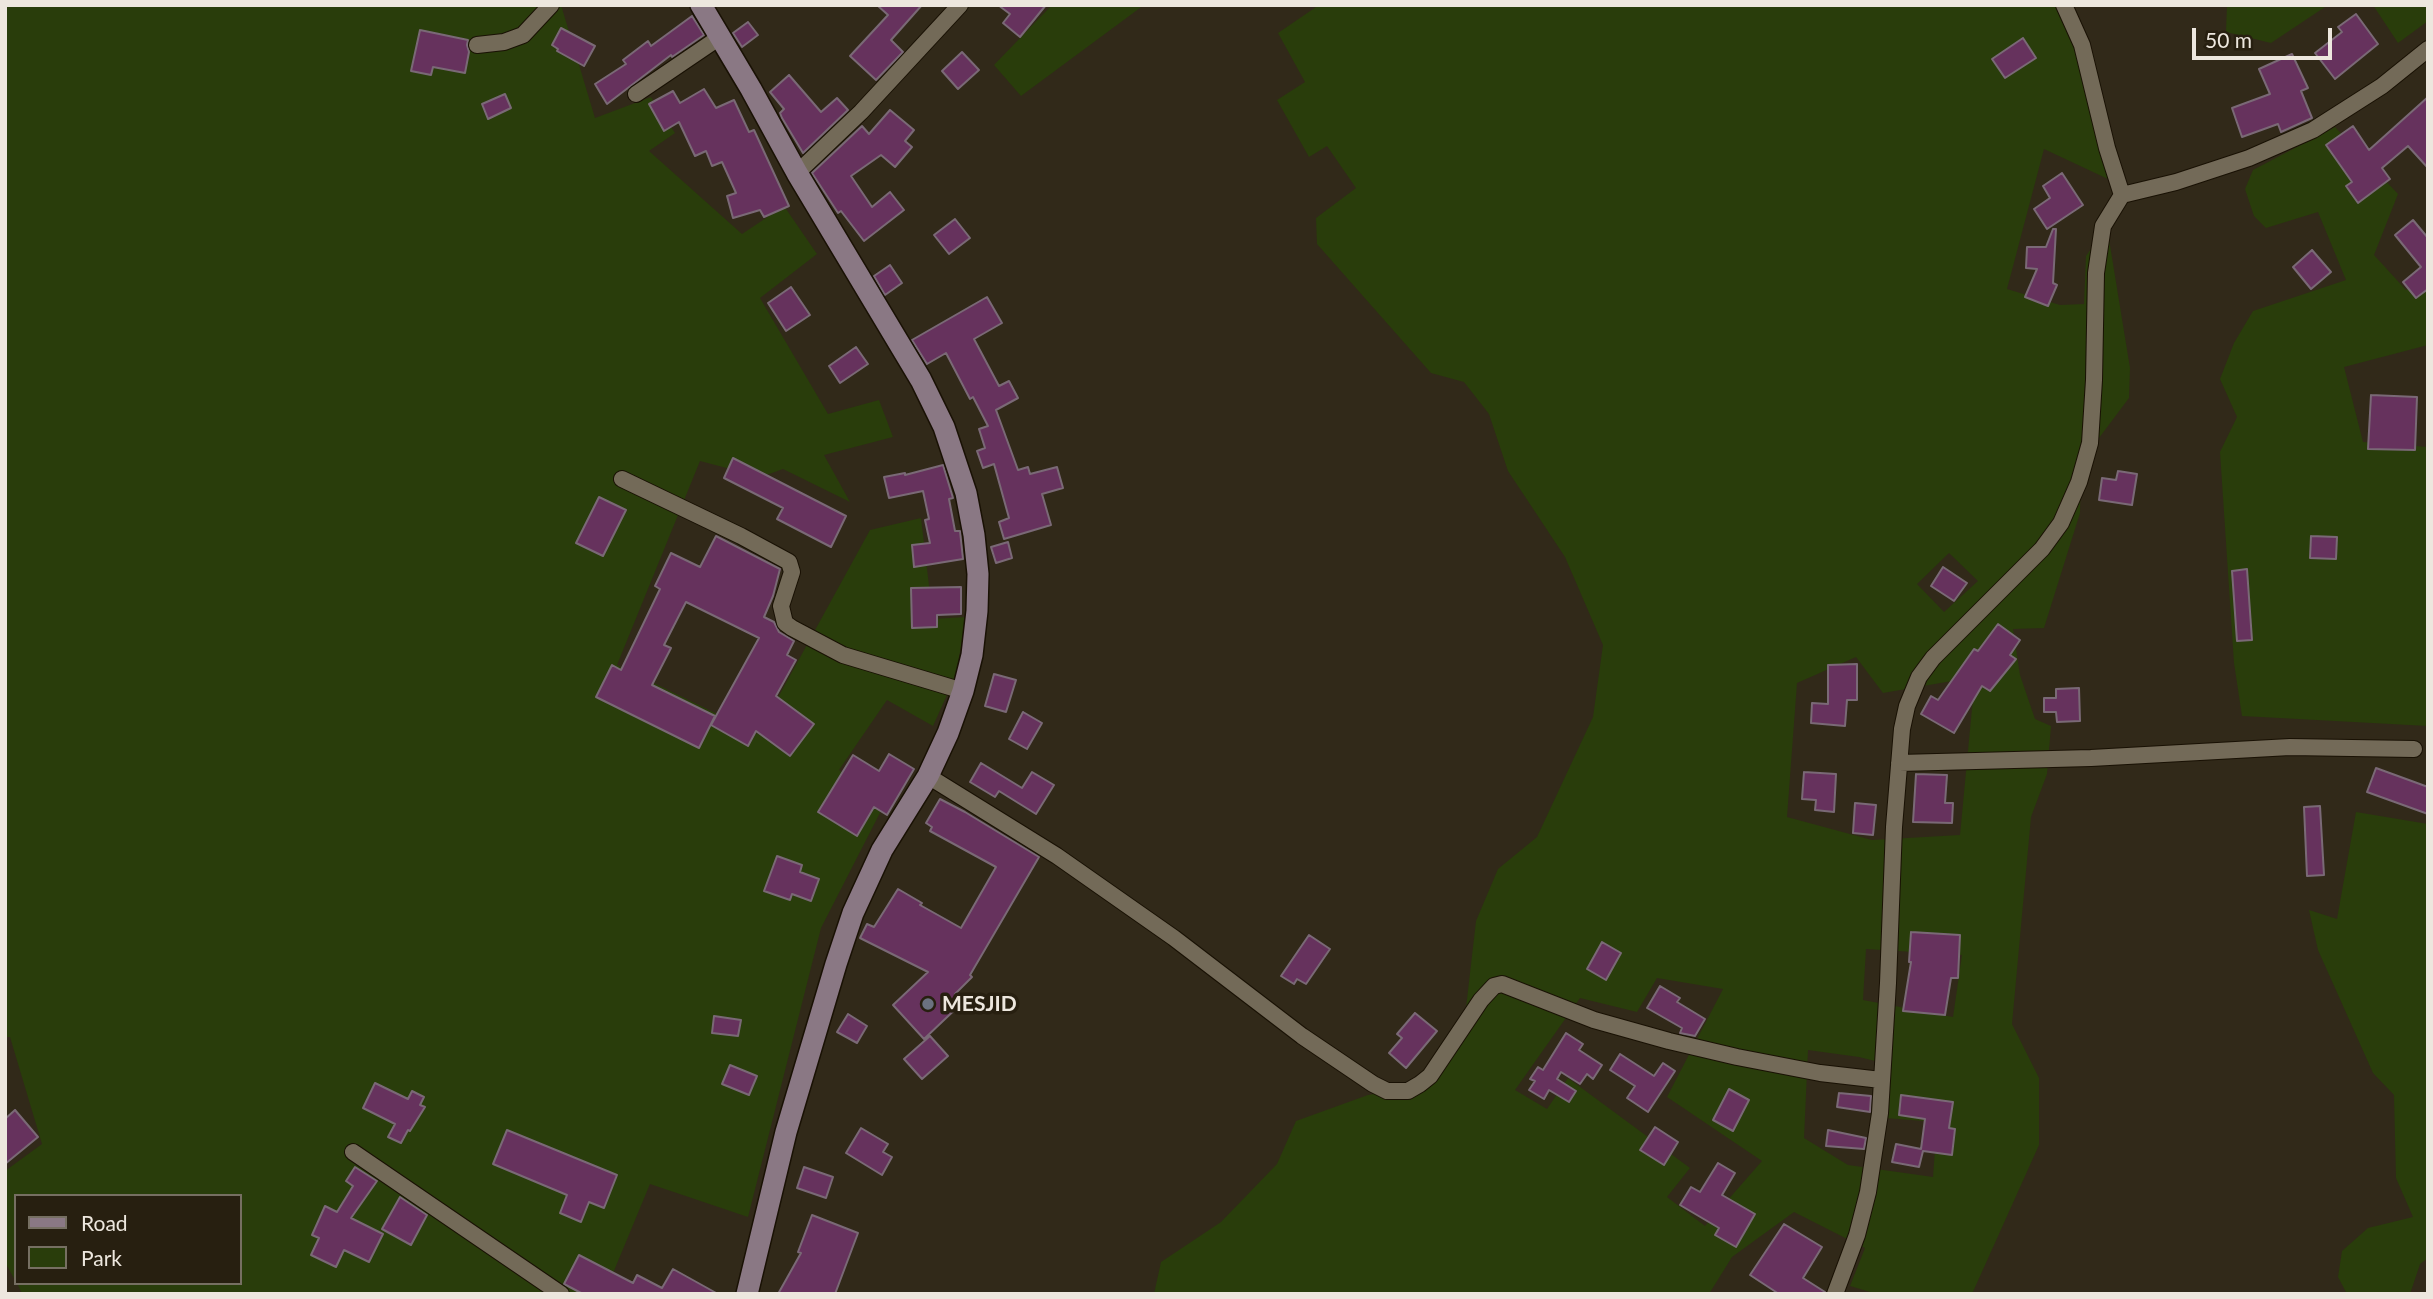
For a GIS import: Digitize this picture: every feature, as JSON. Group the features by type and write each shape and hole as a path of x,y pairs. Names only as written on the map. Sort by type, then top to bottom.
{"street":[{"path":"477,45 503,42 523,35 551,5"},
{"path":"701,5 797,173 921,380 954,454 966,493 978,574 974,633 963,691 948,733 928,776 882,850 849,926 786,1132 747,1294"},
{"path":"797,173 862,112 961,5"},
{"path":"2063,5 2082,45 2107,148 2122,195"},
{"path":"636,94 720,37"},
{"path":"1835,1294 1857,1235 1868,1192 1880,1113 1899,763 1907,706 1919,677 1949,640 2042,549 2061,523 2079,482 2090,443 2096,273 2103,226 2122,195 2176,182 2249,158 2314,130 2382,86 2428,49"},
{"path":"622,479 789,562 792,572 781,606 785,623 792,628 843,655 963,691"},
{"path":"1899,763 2091,758 2290,747 2414,748"},
{"path":"928,776 1057,856 1174,938 1302,1035 1387,1091 1408,1091 1430,1076 1467,1018 1494,986 1502,984 1594,1020 1681,1044 1808,1071 1881,1080"},
{"path":"353,1152 561,1294"}],"green space":[{"path":"5,5 561,5 595,118 651,97 675,133 649,151 742,234 784,206 817,254 760,298 828,414 879,400 893,437 824,455 850,502 783,469 761,477 700,461 617,665 758,734 870,530 921,518 933,619 966,617 956,675 933,726 887,700 839,770 884,805 821,928 748,1217 650,1184 611,1278 653,1294 22,1294 18,1285 242,1285 242,1194 14,1194 14,1278 5,1262 5,1171 42,1144 10,1037 5,1037"},
{"path":"1052,5 1144,5 1021,96 994,65"},
{"path":"1319,5 2062,5 2125,187 2044,149 2007,289 2060,305 2084,304 2086,256 2107,227 2130,368 2129,398 2081,462 2080,513 2044,628 2013,629 2020,675 2035,719 2051,726 2047,774 2031,817 2012,1024 2039,1078 2039,1145 1972,1294 1877,1294 1850,1286 1865,1248 1794,1212 1732,1257 1709,1294 1154,1294 1161,1262 1221,1222 1277,1164 1296,1121 1368,1095 1413,1088 1463,1034 1476,921 1498,869 1537,837 1593,717 1603,645 1565,557 1508,471 1489,414 1464,382 1431,373 1317,244 1316,218 1356,188 1327,146 1309,157 1277,100 1305,82 1278,33","holes":["1949,553 1978,581 1944,612 1917,584","1856,657 1883,693 1975,677 1960,835 1872,840 1787,817 1797,683","1866,949 1962,955 1953,1017 1863,1000","1657,978 1723,989 1667,1097 1762,1161 1705,1226 1667,1197 1690,1168 1568,1078 1547,1109 1515,1090 1580,998 1637,1012","1808,1050 1859,1057 1891,1065 1885,1118 1937,1122 1933,1177 1848,1165 1804,1138"]},
{"path":"2227,5 2328,5 2271,43 2226,32"},
{"path":"2373,5 2428,5 2428,21 2398,43"},
{"path":"2335,127 2398,194 2374,255 2406,290 2428,273 2428,345 2344,367 2363,442 2428,447 2428,726 2242,716 2234,663 2220,452 2237,417 2220,379 2234,343 2253,311 2346,280 2318,212 2266,228 2254,216 2245,189 2253,170"},
{"path":"2356,812 2428,824 2428,1258 2420,1264 2410,1294 2347,1294 2338,1277 2342,1251 2368,1228 2413,1217 2396,1178 2394,1095 2373,1073 2318,950 2309,910 2337,919"}],"building":[{"path":"877,5 922,5 891,40 903,52 876,80 850,56 888,15"},
{"path":"998,5 1046,5 1020,37 1003,23 1010,14"},
{"path":"2356,14 2378,44 2335,79 2315,53 2342,32 2338,27"},
{"path":"692,16 704,35 672,57 671,55 607,104 595,84 626,64 623,60 648,41 651,46"},
{"path":"748,22 758,35 742,47 733,33"},
{"path":"561,28 595,46 584,66 557,51 552,45"},
{"path":"420,30 468,40 465,73 433,67 431,75 411,71"},
{"path":"2023,38 2036,58 2005,78 1992,59"},
{"path":"962,52 979,70 958,89 942,71"},
{"path":"2292,54 2308,88 2301,91 2312,118 2281,132 2278,124 2242,137 2232,108 2270,94 2259,69"},
{"path":"789,75 821,112 837,98 848,110 803,153 782,118 780,113 784,109 770,92"},
{"path":"704,89 716,108 734,100 749,132 754,130 789,206 764,217 760,210 733,218 727,196 736,193 722,162 712,166 706,151 695,156 679,122 664,131 649,104 673,91 680,103"},
{"path":"505,94 511,108 488,119 482,104"},
{"path":"2428,97 2428,168 2408,146 2382,168 2390,179 2358,203 2346,186 2352,182 2326,145 2353,126 2369,150"},
{"path":"890,110 914,130 905,141 912,147 895,167 881,155 851,176 872,207 890,192 904,210 864,241 841,211 838,213 812,173 862,126 869,134"},
{"path":"2062,173 2083,205 2047,229 2034,209 2050,198 2043,186"},
{"path":"955,219 970,238 949,254 934,235"},
{"path":"2413,220 2428,238 2428,289 2416,298 2403,282 2421,267 2395,235"},
{"path":"2053,229 2056,229 2053,283 2057,285 2048,306 2025,297 2037,269 2026,268 2027,247 2046,247"},
{"path":"2312,250 2331,272 2311,289 2293,267"},
{"path":"890,265 902,283 885,295 874,276"},
{"path":"791,287 810,315 786,331 768,303"},
{"path":"987,297 1002,323 974,339 999,386 1009,381 1018,398 996,410 1018,470 1028,467 1030,474 1057,467 1063,488 1042,494 1051,525 1004,539 999,522 1009,518 994,464 983,468 977,451 985,448 979,429 988,426 973,397 970,399 946,353 927,364 912,340"},
{"path":"856,347 868,364 840,383 829,366"},
{"path":"2371,395 2417,397 2415,450 2368,449"},
{"path":"733,458 846,516 831,547 777,519 783,508 724,478"},
{"path":"943,465 953,498 949,499 955,531 960,531 963,559 914,567 912,545 930,543 925,520 929,519 923,491 889,498 884,477 905,475"},
{"path":"2118,471 2137,474 2132,505 2099,500 2102,478 2116,480"},
{"path":"599,497 626,510 603,556 576,543"},
{"path":"716,536 780,569 764,617 774,622 779,632 794,641 787,655 796,660 776,696 814,724 790,756 756,731 748,746 711,725 759,638 686,602 664,645 671,648 652,685 715,716 699,748 596,697 612,665 621,670 660,589 655,586 671,553 700,567"},
{"path":"2311,536 2337,537 2336,559 2310,558"},
{"path":"1008,542 1012,558 996,563 991,547"},
{"path":"1943,567 1967,583 1954,601 1931,586"},
{"path":"2247,569 2252,640 2237,641 2232,571"},
{"path":"961,587 961,614 937,615 937,627 912,628 911,588"},
{"path":"1998,624 2020,640 2010,655 2016,659 1990,691 1982,686 1954,733 1921,714 1931,696 1938,700 1974,649 1978,651"},
{"path":"1857,664 1857,700 1847,700 1845,726 1811,723 1812,703 1828,704 1828,665"},
{"path":"994,674 1016,680 1006,712 985,706"},
{"path":"2079,688 2080,721 2057,722 2056,712 2044,712 2044,698 2056,698 2056,689"},
{"path":"1023,712 1042,723 1027,749 1009,739"},
{"path":"889,754 914,769 887,815 874,807 857,836 818,812 853,755 879,771"},
{"path":"981,763 1022,788 1032,772 1054,785 1036,814 999,791 995,797 970,782"},
{"path":"2376,768 2428,787 2428,814 2367,792"},
{"path":"1804,772 1836,774 1834,812 1815,810 1816,800 1802,799"},
{"path":"1916,774 1947,775 1945,803 1953,803 1952,823 1913,822"},
{"path":"940,799 1039,857 970,975 972,977 955,994 963,1002 924,1039 893,1005 928,972 860,938 867,924 874,927 898,889 961,928 996,867 930,831 932,827 926,823"},
{"path":"1855,803 1876,805 1873,835 1853,833"},
{"path":"2320,806 2324,875 2307,876 2304,807"},
{"path":"777,856 802,865 800,872 819,879 811,901 792,894 790,900 764,891"},
{"path":"1911,932 1960,935 1958,978 1951,978 1945,1015 1903,1011 1911,962"},
{"path":"1309,935 1330,949 1306,984 1297,979 1294,984 1281,976"},
{"path":"1602,942 1621,953 1606,980 1587,969"},
{"path":"1660,986 1680,998 1677,1002 1705,1019 1695,1036 1680,1033 1682,1028 1647,1008"},
{"path":"1415,1013 1437,1031 1406,1068 1389,1053 1402,1038 1397,1034"},
{"path":"848,1014 867,1026 857,1043 837,1032"},
{"path":"714,1016 741,1020 738,1036 712,1033"},
{"path":"1566,1033 1583,1044 1579,1050 1602,1065 1593,1079 1587,1074 1580,1084 1561,1072 1557,1079 1576,1091 1569,1102 1549,1090 1544,1099 1529,1090 1535,1081 1530,1079 1538,1067 1543,1070"},
{"path":"930,1036 948,1056 922,1079 904,1059"},
{"path":"1620,1054 1654,1076 1663,1063 1675,1071 1648,1112 1627,1098 1635,1086 1610,1070"},
{"path":"730,1065 757,1076 749,1095 722,1084"},
{"path":"375,1083 408,1099 412,1091 424,1097 420,1105 425,1107 401,1143 388,1137 395,1124 363,1108"},
{"path":"1729,1089 1749,1100 1733,1131 1713,1120"},
{"path":"1839,1093 1871,1096 1870,1112 1837,1107"},
{"path":"1901,1095 1953,1102 1949,1128 1955,1129 1952,1155 1923,1151 1919,1167 1892,1162 1896,1144 1921,1149 1925,1119 1899,1115"},
{"path":"15,1110 38,1137 5,1164 5,1119"},
{"path":"1655,1127 1678,1142 1664,1165 1640,1150"},
{"path":"861,1128 888,1144 883,1152 892,1157 882,1175 846,1153"},
{"path":"507,1130 617,1175 604,1208 589,1202 581,1222 560,1213 567,1195 493,1164"},
{"path":"1828,1130 1866,1138 1864,1149 1826,1146"},
{"path":"1718,1163 1735,1173 1722,1195 1755,1214 1736,1247 1715,1235 1719,1228 1680,1205 1691,1187 1700,1192"},
{"path":"355,1167 377,1181 351,1218 383,1234 369,1262 344,1250 336,1267 311,1255 319,1238 312,1235 325,1206 337,1212 353,1186 346,1181"},
{"path":"804,1167 833,1177 826,1198 797,1188"},
{"path":"400,1197 427,1215 411,1245 382,1229"},
{"path":"812,1215 858,1233 835,1294 778,1294 801,1253 798,1252"},
{"path":"1784,1224 1822,1247 1803,1278 1825,1294 1779,1294 1750,1275"},
{"path":"579,1255 633,1283 637,1275 662,1288 673,1269 718,1294 583,1294 564,1284"}],"place":[{"name":"MESJID","path":"928,1004"}]}
